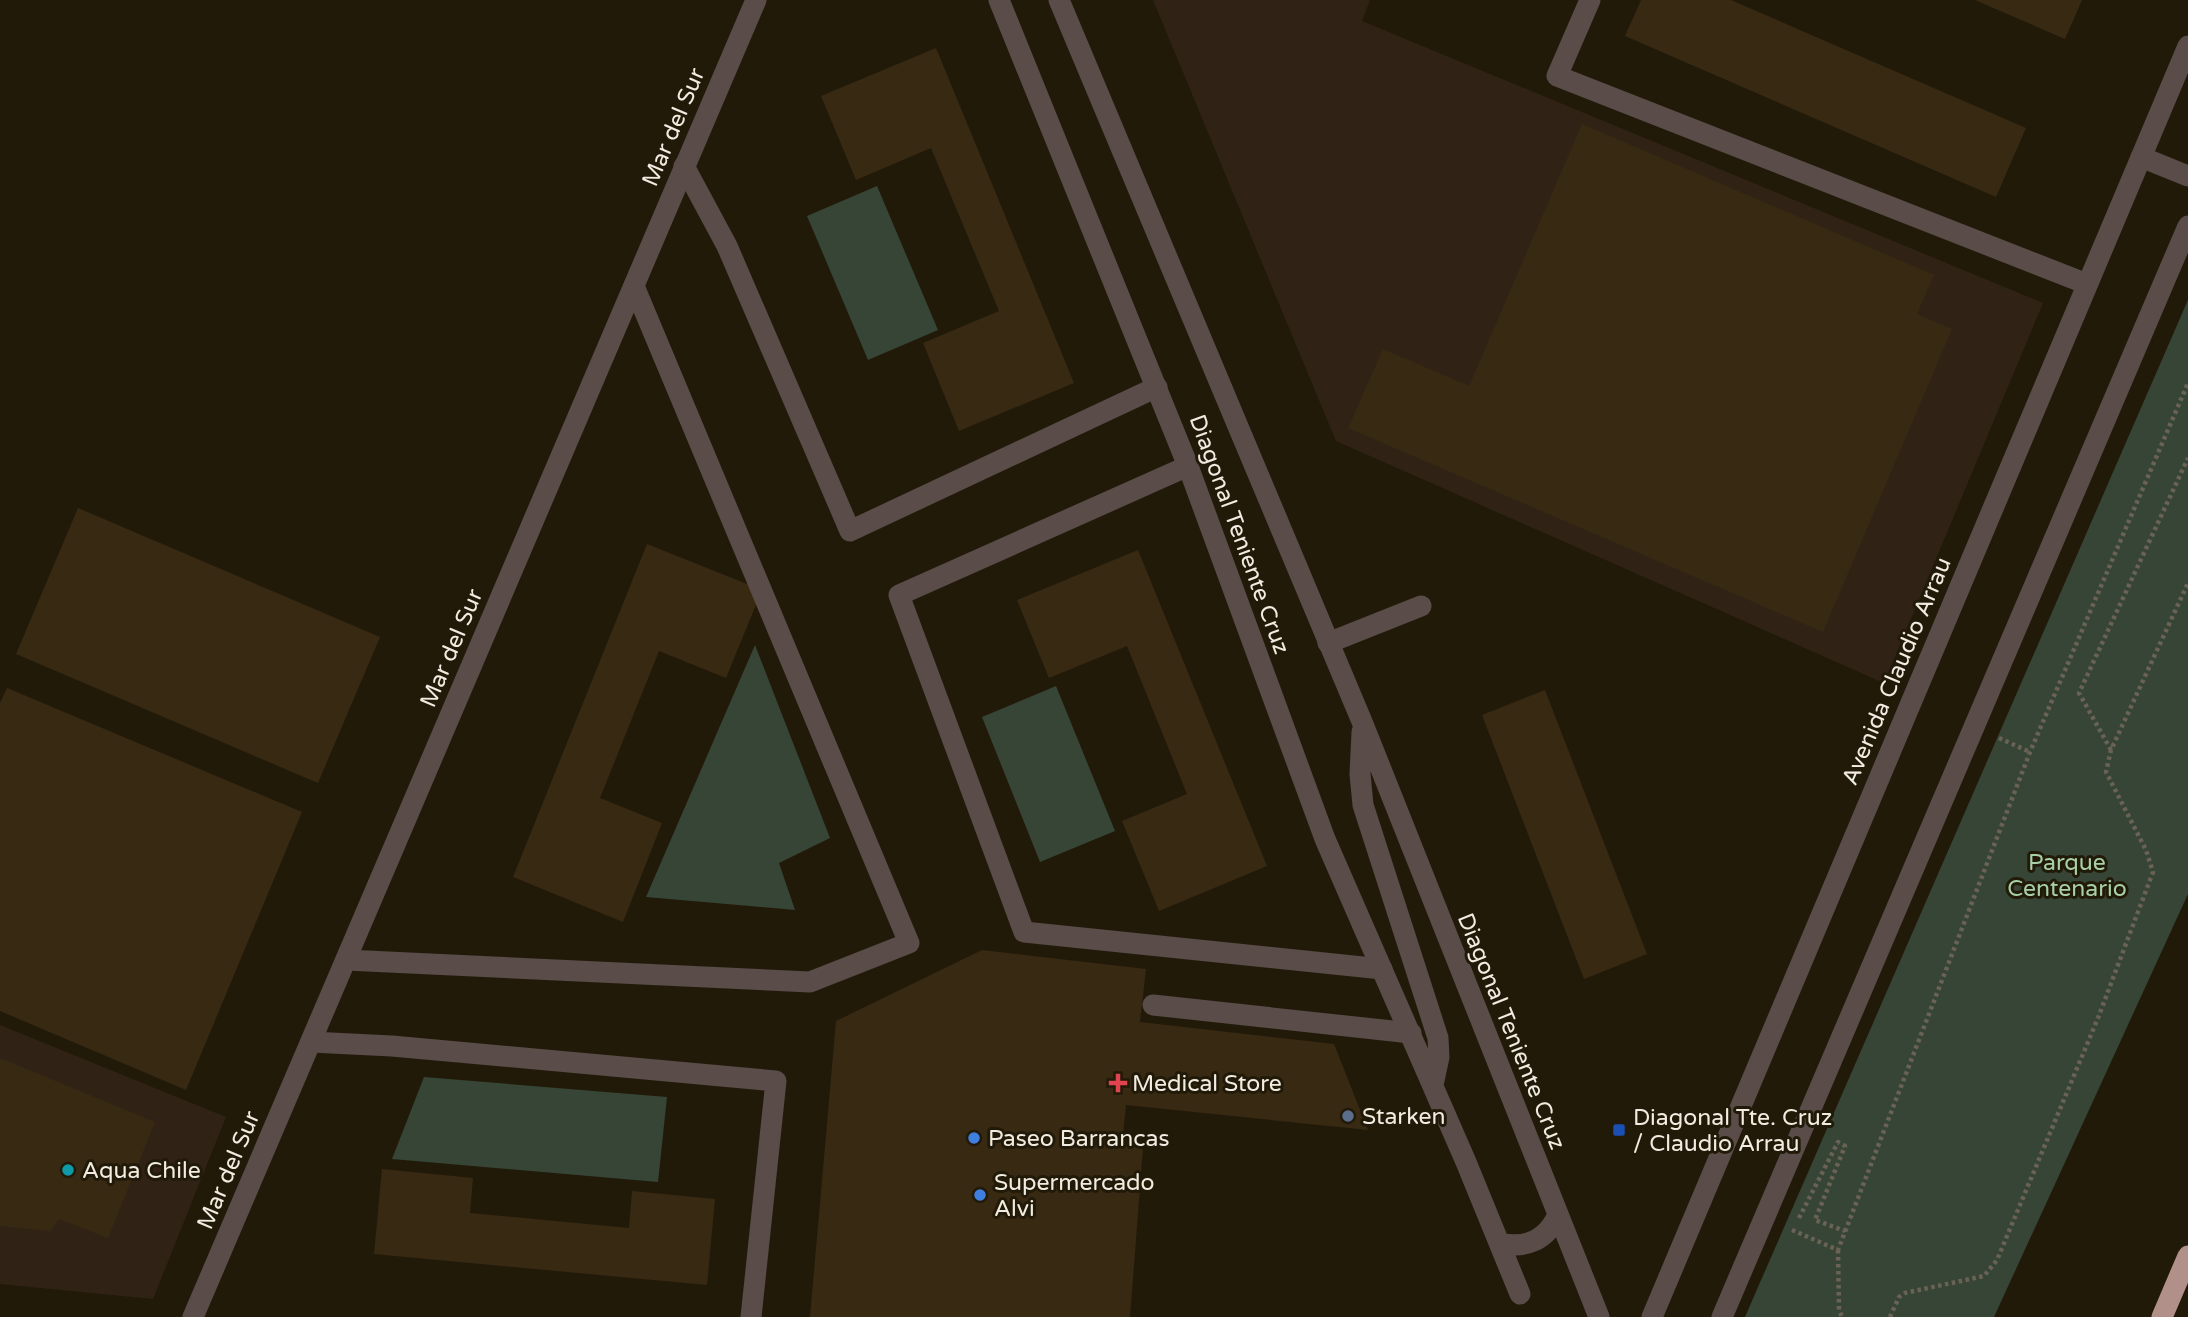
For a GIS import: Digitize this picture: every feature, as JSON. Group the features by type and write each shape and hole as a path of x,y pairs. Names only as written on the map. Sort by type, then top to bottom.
{"highway":[{"path":"2162,1317 2188,1256"}],"street":[{"name":"Mar del Sur","path":"193,1317 756,0"},
{"name":"Diagonal Teniente Cruz","path":"999,0 1188,466 1325,839 1411,1032 1520,1294"},
{"name":"Diagonal Teniente Cruz","path":"1059,0 1363,724 1599,1317"},
{"path":"1590,0 1557,76 2087,284"},
{"name":"Avenida Claudio Arrau","path":"1652,1317 2188,46"},
{"path":"2141,157 2188,176"},
{"path":"684,166 727,246 849,530 1157,387"},
{"path":"1722,1317 2188,226"},
{"path":"346,960 810,982 909,943 634,286"},
{"path":"1188,466 899,594 1024,932 1382,969"},
{"path":"1328,643 1421,606"},
{"name":"Diagonal Teniente Cruz","path":"1363,724 1360,774 1363,804 1438,1038 1439,1057 1433,1085"},
{"path":"1153,1005 1411,1032"},
{"path":"312,1042 392,1046 776,1081 751,1317"},
{"path":"1500,1243 1511,1246 1534,1242 1544,1236 1557,1217"}],"path":[{"path":"1842,1317 1839,1310 1838,1250 1845,1231 2030,752 2188,383"},
{"path":"2111,750 2080,693 2188,458"},
{"path":"1890,1317 1899,1297 1905,1293 1984,1276 1997,1260 2141,907 2153,872 2146,850 2106,772 2111,750 2188,583"},
{"path":"1791,1229 1806,1209 1838,1142 1845,1146 1815,1220 1845,1231"},
{"path":"1800,1233 1838,1250"}],"shaded area":[{"path":"1153,0 1370,0 1362,21 2043,303 1884,683 1336,441"},
{"name":"Aqua Chile","path":"0,1025 226,1117 153,1299 0,1284"}],"green space":[{"path":"877,186 938,330 868,360 807,216"},
{"name":"Parque Centenario","path":"2188,300 2188,894 1994,1317 1745,1317"},
{"path":"755,645 830,838 779,863 795,910 646,897"},
{"path":"1056,686 1115,831 1040,862 982,717"},
{"path":"424,1077 667,1097 658,1182 392,1159"}],"building":[{"path":"1641,0 1731,0 2026,128 1996,197 1625,36"},
{"path":"1975,0 2082,0 2065,39"},
{"path":"936,48 1074,383 959,431 923,343 999,311 931,148 856,180 821,96"},
{"path":"1582,124 1934,275 1917,314 1952,329 1823,632 1348,428 1383,349 1469,386"},
{"path":"78,508 380,637 318,783 16,654"},
{"path":"647,544 762,590 726,678 659,651 600,798 662,823 623,922 513,877"},
{"path":"1138,550 1267,866 1159,911 1122,821 1187,794 1127,646 1049,678 1017,600"},
{"path":"7,688 302,812 186,1090 0,1011 0,703"},
{"path":"1545,690 1647,954 1584,979 1482,715"},
{"name":"Paseo Barrancas","path":"982,950 1146,969 1140,1022 1334,1044 1368,1130 1126,1105 1122,1145 1143,1148 1130,1317 810,1317 836,1021"},
{"name":"Aqua Chile","path":"0,1058 155,1122 108,1238 59,1219 50,1231 0,1226"},
{"path":"382,1169 473,1178 470,1213 629,1228 632,1191 715,1199 707,1285 374,1254"}],"place":[{"name":"Medical Store","path":"1118,1083"},
{"name":"Starken","path":"1348,1116"},
{"name":"Diagonal Tte. Cruz / Claudio Arrau","path":"1619,1130"},
{"name":"Paseo Barrancas","path":"974,1138"},
{"name":"Aqua Chile","path":"68,1170"},
{"name":"Supermercado Alvi","path":"980,1195"}]}
